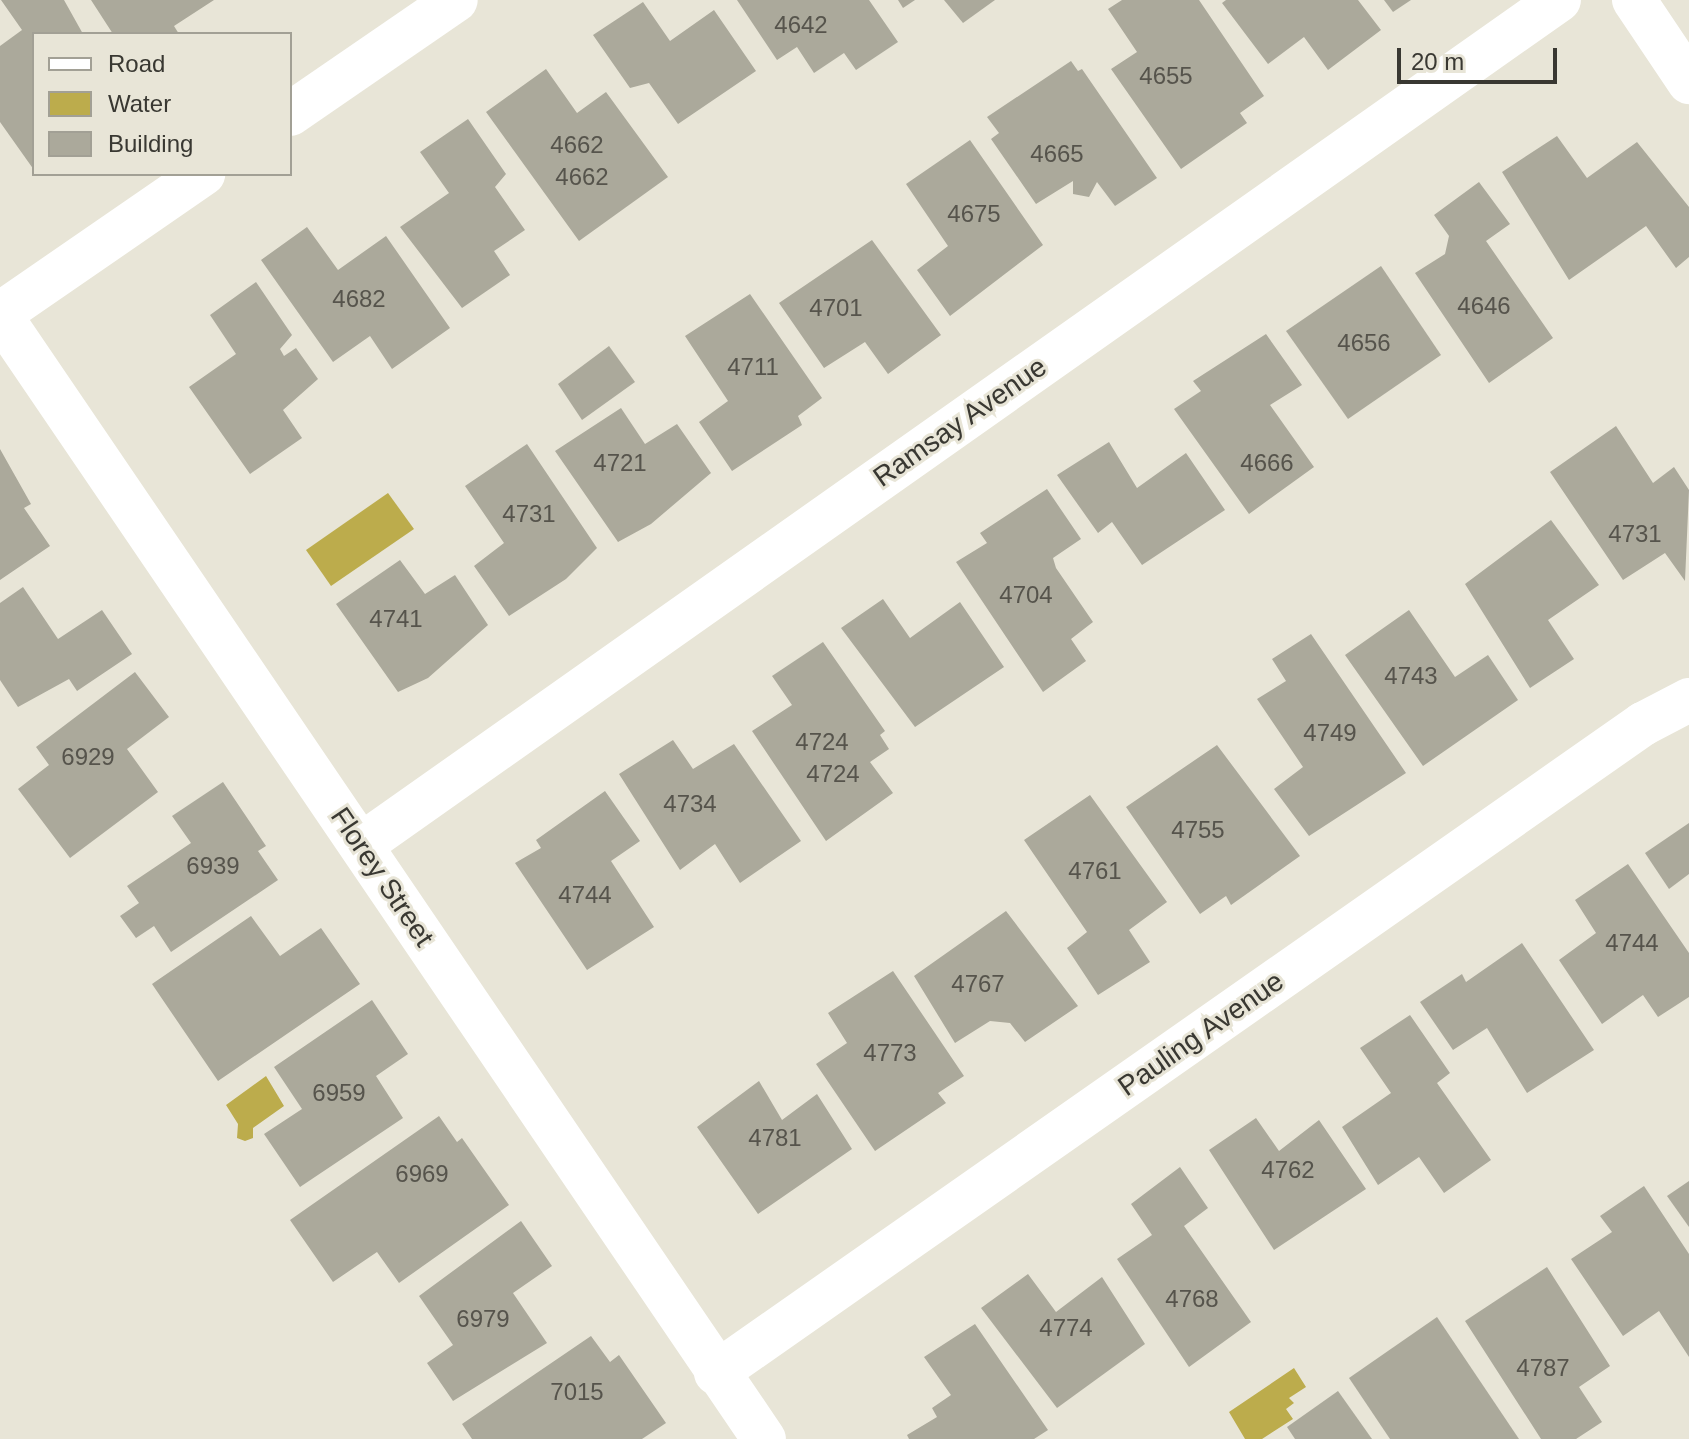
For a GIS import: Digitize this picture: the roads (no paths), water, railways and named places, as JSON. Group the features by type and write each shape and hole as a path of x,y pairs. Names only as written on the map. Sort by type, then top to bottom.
{"street":[{"path":"292,113 456,0"},
{"name":"Ramsay Avenue","path":"361,845 1559,0"},
{"path":"1634,0 1689,82"},
{"path":"0,315 200,176"},
{"name":"Florey Street","path":"0,315 716,1373 764,1439"},
{"name":"Pauling Avenue","path":"716,1373 1630,733 1689,700"}],"water":[{"path":"388,493 414,529 331,586 306,550"},
{"path":"266,1076 284,1106 253,1128 253,1138 245,1141 237,1138 238,1124 226,1105"},
{"path":"1294,1368 1306,1387 1289,1398 1294,1403 1286,1409 1293,1419 1262,1439 1245,1439 1229,1412"}]}
